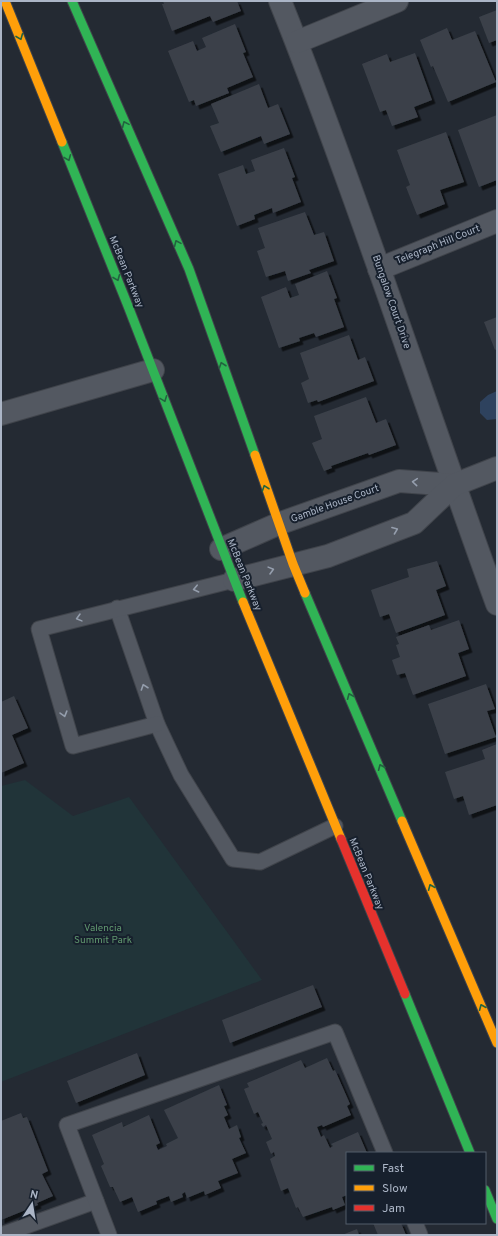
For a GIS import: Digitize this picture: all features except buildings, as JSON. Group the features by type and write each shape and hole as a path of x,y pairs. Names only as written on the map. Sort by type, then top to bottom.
{"main road":[{"name":"McBean Parkway","path":"5,1 153,370 221,549 470,1152"},
{"path":"72,1 189,269 293,564 497,1043"},
{"path":"486,1192 497,1219"}],"street":[{"name":"Bungalow Court Drive","path":"280,1 297,42 379,269 454,486 497,604"},
{"path":"297,42 397,1"},
{"name":"Telegraph Hill Court","path":"379,269 497,221"},
{"path":"1,414 153,370"},
{"name":"Gamble House Court","path":"234,580 328,556 414,523 454,486 497,468"},
{"name":"Gamble House Court","path":"221,549 278,524 399,481 454,486"}],"lane":[{"path":"157,724 73,746 39,629 116,608 234,580"},
{"path":"116,608 157,724 181,775 233,859 260,862 335,826"},
{"path":"109,1235 68,1125 335,1032 385,1152"},
{"path":"2,1235 96,1202"},
{"path":"414,1224 420,1235"}],"green space":[{"name":"Valencia Summit Park","path":"25,780 73,816 129,797 262,980 1,1082 1,786"}],"water":[{"path":"497,391 497,419 487,420 480,413 480,402 488,395"}],"traffic: fast":[{"path":"72,1 189,269 255,455"},
{"path":"62,142 128,306 243,602"},
{"path":"305,593 402,821"},
{"path":"405,994 470,1152"},
{"path":"486,1192 497,1219"}],"traffic: slow":[{"path":"5,1 62,142"},
{"path":"255,455 293,564 305,593"},
{"path":"243,602 341,839"},
{"path":"402,821 497,1043"}],"traffic: jam":[{"path":"341,839 405,994"}]}
